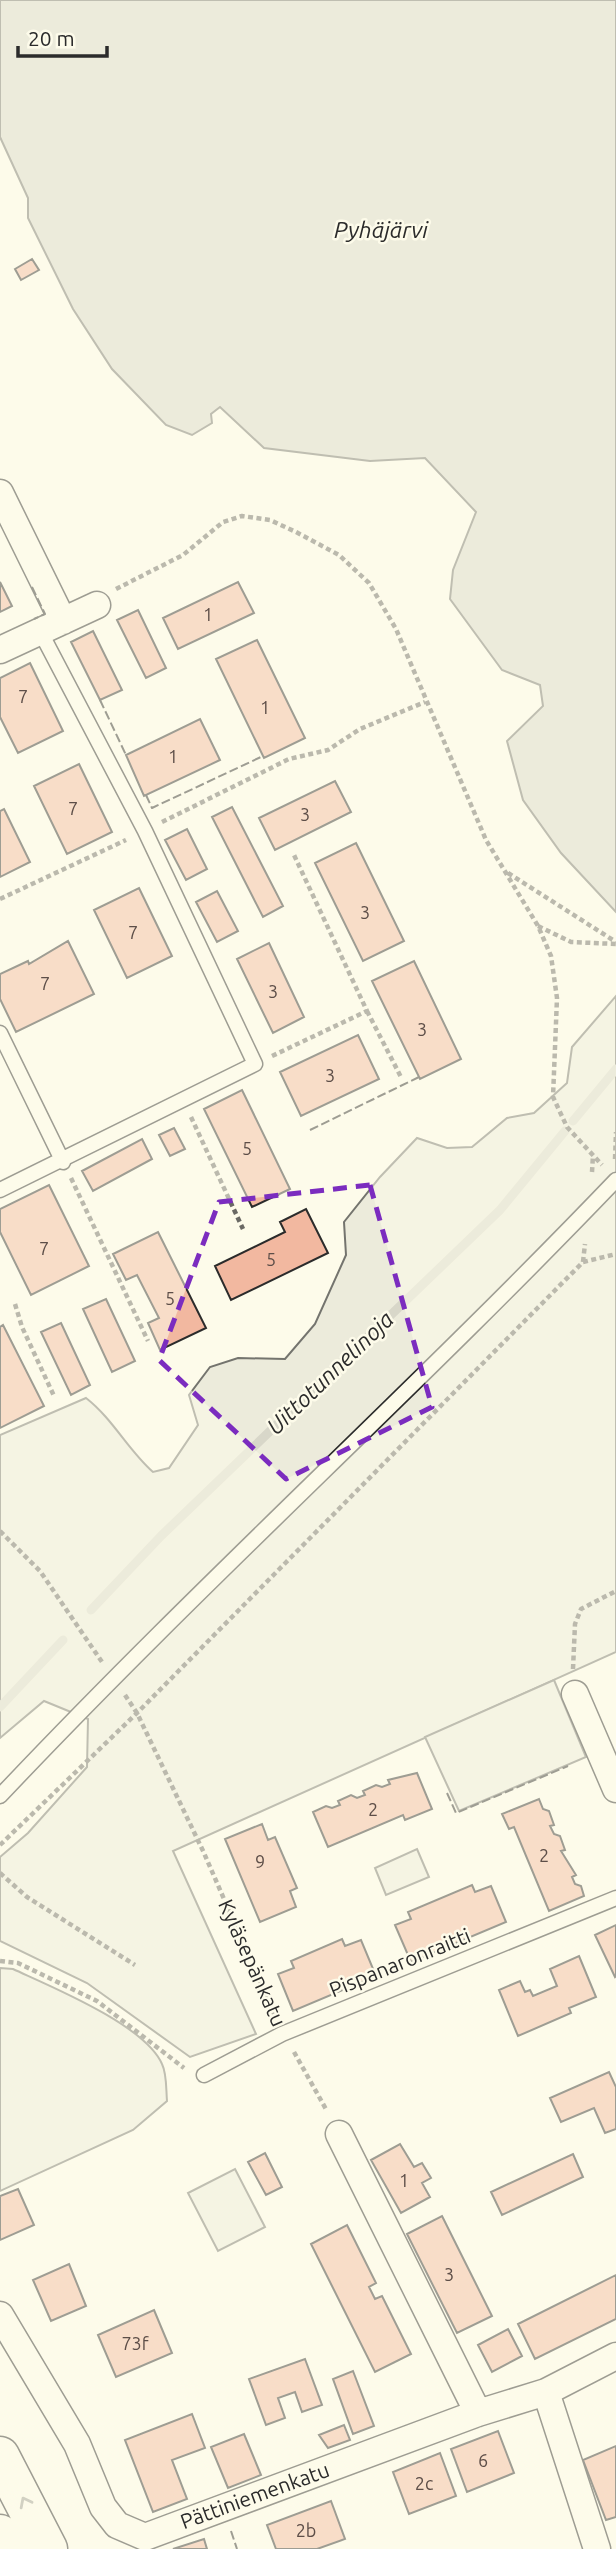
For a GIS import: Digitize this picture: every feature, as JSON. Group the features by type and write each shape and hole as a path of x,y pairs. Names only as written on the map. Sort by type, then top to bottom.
{"main road":[{"path":"0,2456 48,2549"},
{"path":"0,2534 8,2549"}],"street":[{"path":"0,493 52,626"},
{"path":"0,650 97,605"},
{"path":"575,1694 616,1789"},
{"path":"339,2134 478,2413"},
{"name":"Pättiniemenkatu","path":"0,2315 77,2444 103,2507 117,2525 145,2537 478,2413 546,2392 616,2356"},
{"path":"546,2392 597,2549"}],"lane":[{"path":"0,1190 63,1162 256,1064 145,831 52,626"},
{"path":"0,1034 63,1162"},
{"path":"0,1796 113,1677 434,1367 616,1180"},
{"name":"Pispanaronraitti","path":"204,2075 282,2034 616,1898"}],"path":[{"path":"97,605 112,591 183,555 222,522 242,516 270,520 339,555 369,583 396,629 486,841 538,926 551,956 557,998 553,1097 568,1127 616,1180"},
{"path":"254,776 289,759 328,750 360,729 425,702"},
{"path":"294,855 402,1079"},
{"path":"505,870 616,943"},
{"path":"538,926 571,942 616,943"},
{"path":"256,1064 367,1011"},
{"path":"183,1101 243,1228"},
{"path":"583,1262 593,1155"},
{"path":"63,1162 148,1341"},
{"path":"0,1845 137,1713 583,1262 616,1254"},
{"path":"15,1304 22,1327 54,1396"},
{"name":"Kyläsepänkatu","path":"0,1531 40,1571 137,1713 204,1853 282,2034 308,2073 339,2134"},
{"path":"575,1694 571,1657 575,1623 581,1609 616,1591"},
{"path":"0,1873 27,1897 135,1965"},
{"path":"0,1961 18,1963 97,2001 152,2041 178,2067 204,2075"}],"highlighted area":[{"path":"370,1185 432,1407 286,1479 159,1360 219,1202"}],"shaded area":[{"path":"616,996 616,1652 173,1851 256,2034 190,2057 87,1983 0,1941 0,1857 28,1833 87,1767 88,1719 44,1701 0,1738 0,1435 86,1398 153,1472 169,1468 198,1425 189,1395 210,1367 238,1358 285,1359 315,1324 346,1255 344,1222 380,1177 417,1138 447,1148 472,1147 507,1118 534,1113 567,1083 572,1047"},
{"path":"554,1680 586,1757 459,1811 425,1737"},
{"path":"417,1849 429,1877 386,1895 375,1868"},
{"path":"0,1968 13,1969 73,1997 137,2035 152,2049 162,2064 166,2077 167,2101 133,2130 0,2191"},
{"path":"235,2169 265,2227 218,2251 188,2193"}],"water":[{"name":"Pyhäjärvi","path":"0,0 616,0 616,912 561,853 523,800 507,741 543,706 540,685 502,670 450,599 453,570 476,512 425,458 370,461 264,448 220,407 211,414 212,423 192,435 166,425 112,369 73,309 28,218 28,198 0,137"}],"building":[{"path":"32,259 39,270 21,280 15,269"},
{"path":"0,582 12,606 0,612"},
{"path":"238,582 254,613 178,649 163,618"},
{"path":"138,610 166,668 146,678 117,620"},
{"path":"93,631 122,690 100,700 71,642"},
{"path":"257,640 305,738 264,758 216,659"},
{"path":"30,663 63,731 18,753 0,717 0,678"},
{"path":"200,719 220,760 144,796 126,755"},
{"path":"79,764 112,832 67,854 34,786"},
{"path":"335,781 351,812 275,850 259,818"},
{"path":"232,807 283,906 263,917 212,817"},
{"path":"4,809 30,862 0,877 0,811"},
{"path":"187,829 207,869 186,880 165,840"},
{"path":"356,843 404,941 363,961 315,863"},
{"path":"139,888 172,956 127,978 94,910"},
{"path":"217,891 238,931 217,942 196,902"},
{"path":"68,941 94,994 16,1032 0,999 0,974 28,961 29,964"},
{"path":"269,943 304,1017 273,1033 237,959"},
{"path":"414,961 461,1059 420,1079 372,981"},
{"path":"358,1035 379,1079 301,1116 280,1072"},
{"path":"242,1090 290,1189 252,1207 204,1109"},
{"path":"174,1128 185,1149 170,1156 159,1135"},
{"path":"142,1139 152,1159 93,1191 82,1171"},
{"path":"49,1185 89,1266 31,1295 0,1232 0,1209"},
{"path":"306,1209 328,1253 231,1300 215,1266 285,1232 280,1222"},
{"path":"158,1232 206,1328 160,1350 148,1323 159,1318 137,1275 126,1280 113,1254"},
{"path":"106,1299 135,1361 112,1372 83,1309"},
{"path":"61,1323 90,1385 71,1395 41,1332"},
{"path":"3,1325 44,1406 0,1428 0,1327"},
{"path":"417,1773 432,1809 405,1820 403,1815 328,1847 313,1812 326,1806 332,1808 340,1805 338,1801 351,1795 357,1798 365,1795 363,1791 376,1785 382,1787 390,1784 388,1780"},
{"path":"539,1799 543,1809 549,1811 554,1825 550,1826 554,1834 560,1836 565,1850 561,1851 576,1875 572,1877 575,1884 581,1886 584,1896 549,1911 514,1827 509,1829 502,1814"},
{"path":"262,1824 268,1840 275,1837 297,1888 290,1891 296,1907 260,1922 225,1839"},
{"path":"472,1885 475,1892 491,1886 506,1922 411,1962 395,1925 411,1919 408,1912"},
{"path":"616,1925 616,1976 615,1977 595,1935"},
{"path":"342,1939 345,1946 361,1940 376,1976 293,2011 278,1974 294,1968 291,1961"},
{"path":"579,1956 596,1997 569,2008 571,2013 518,2036 499,1990 520,1981 525,1992 530,1990 533,1996 557,1986 550,1969"},
{"path":"609,2072 616,2087 616,2129 605,2133 594,2108 561,2122 550,2098"},
{"path":"400,2144 414,2167 422,2163 431,2178 422,2183 430,2197 401,2213 371,2160"},
{"path":"265,2153 282,2187 266,2195 248,2162"},
{"path":"573,2154 583,2177 502,2215 491,2192"},
{"path":"18,2189 34,2225 0,2240 0,2196"},
{"path":"442,2216 492,2316 457,2333 407,2234"},
{"path":"347,2225 376,2283 369,2287 375,2299 382,2296 411,2354 375,2372 311,2244"},
{"path":"69,2264 86,2306 51,2321 33,2280"},
{"path":"616,2275 616,2319 535,2359 518,2324"},
{"path":"154,2310 172,2353 116,2377 98,2335"},
{"path":"508,2329 522,2356 492,2372 478,2345"},
{"path":"305,2359 322,2405 302,2412 295,2392 278,2398 285,2418 266,2425 249,2379"},
{"path":"353,2371 374,2426 353,2434 333,2379"},
{"path":"192,2414 205,2448 172,2460 187,2499 153,2512 125,2440"},
{"path":"344,2425 350,2440 328,2448 319,2435"},
{"path":"498,2431 514,2473 467,2492 451,2449"},
{"path":"244,2434 261,2475 228,2488 211,2447"},
{"path":"616,2446 616,2517 606,2520 583,2460"},
{"path":"440,2453 456,2496 409,2514 393,2472"},
{"path":"331,2501 345,2539 317,2549 276,2549 267,2525"},
{"path":"204,2539 207,2549 173,2549"}],"waterway":[{"name":"Uittotunnelinoja","path":"573,1121 616,1069"},
{"name":"Uittotunnelinoja","path":"91,1610 161,1536 500,1210 565,1131"},
{"name":"Uittotunnelinoja","path":"0,1707 63,1640"}],"fence":[{"path":"32,587 45,614 34,619"},
{"path":"100,700 126,755"},
{"path":"146,795 152,808 263,756"},
{"path":"310,1130 419,1077"},
{"path":"447,1793 456,1813 568,1766"},
{"path":"231,2531 237,2549"}]}
